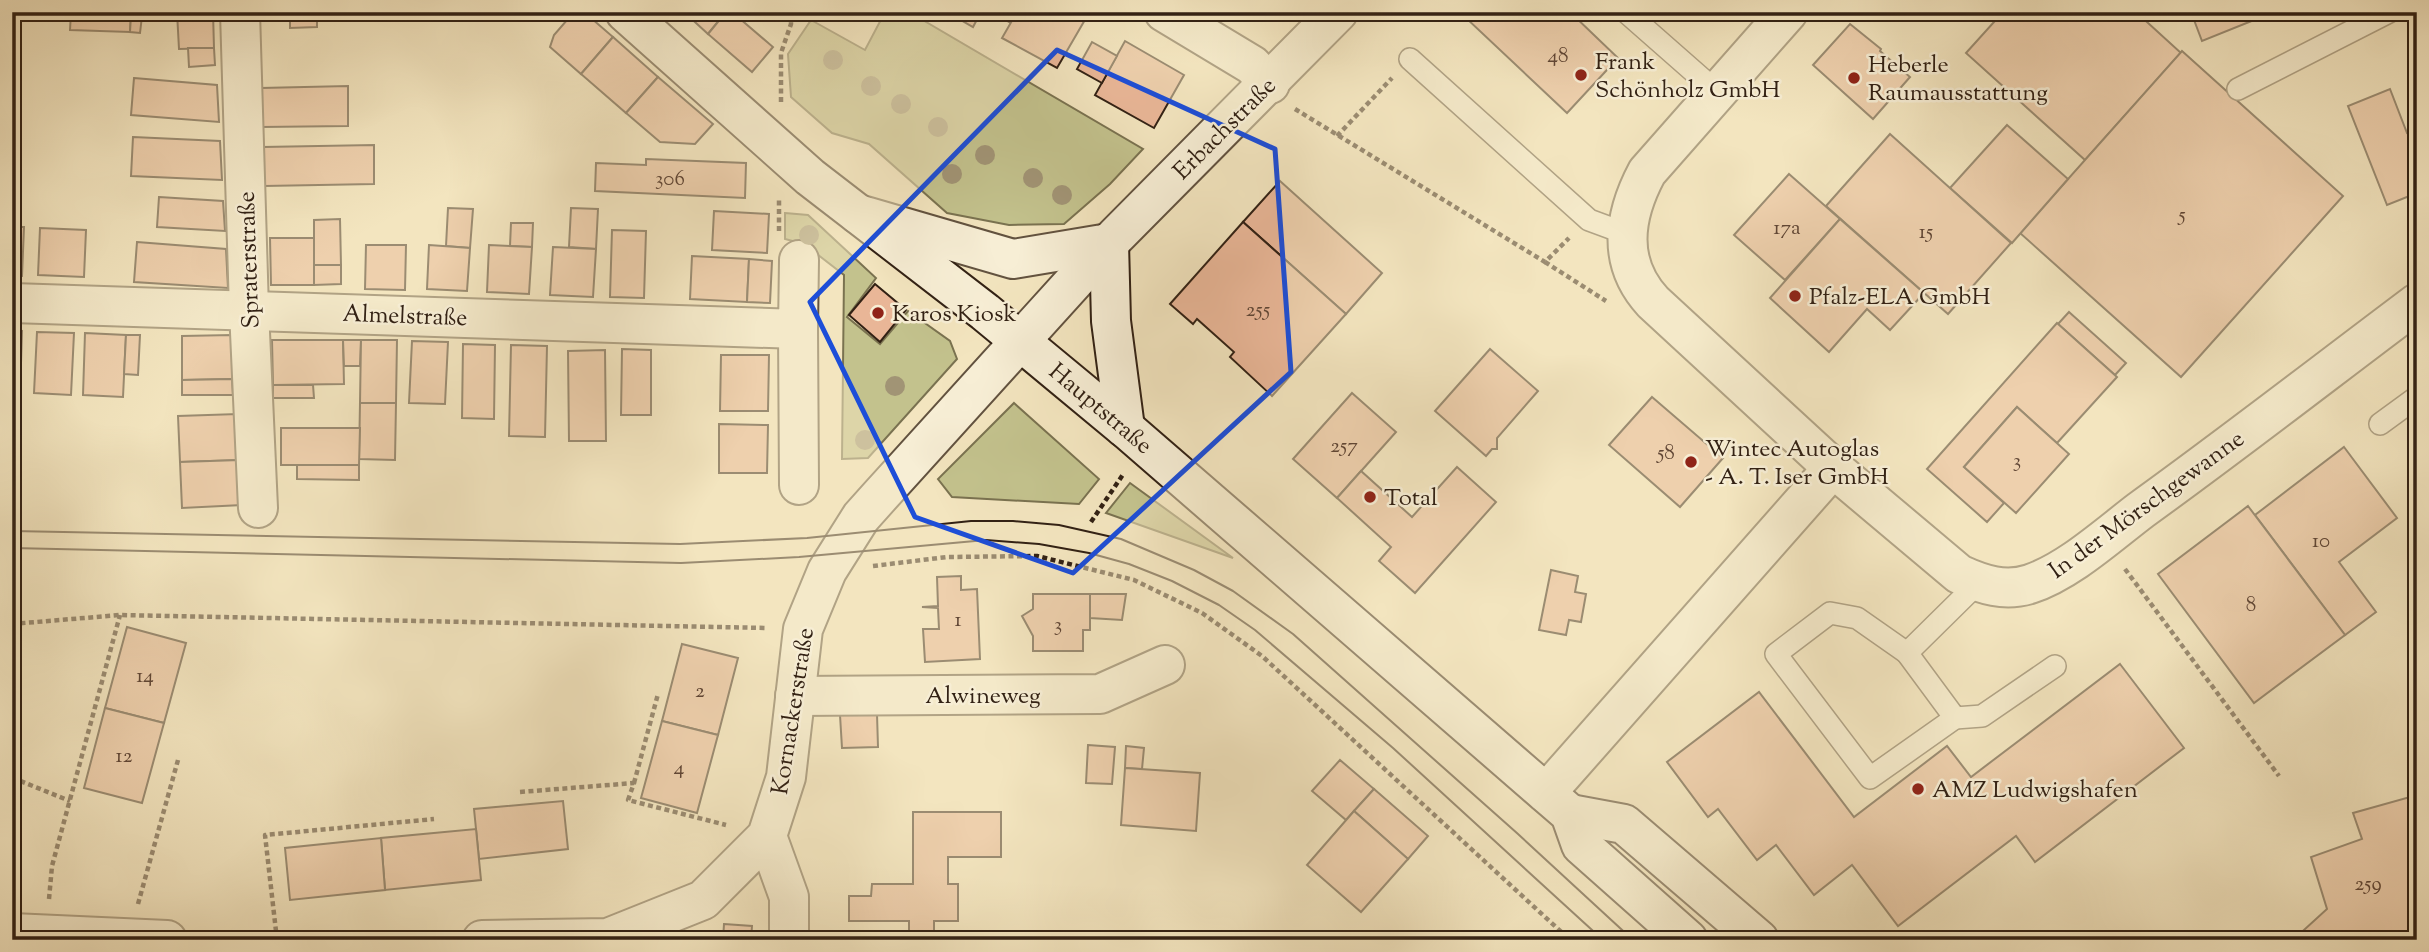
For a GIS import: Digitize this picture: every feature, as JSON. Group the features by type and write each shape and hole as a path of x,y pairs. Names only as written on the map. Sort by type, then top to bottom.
{"street":[{"name":"Spraterstraße","path":"240,12 258,508"},
{"name":"Hauptstraße","path":"625,12 810,177 1020,340 1136,437 1558,804 1581,845 1688,940"},
{"path":"1164,12 1252,65 1270,83"},
{"name":"Erbachstraße","path":"1020,340 1109,243 1338,12"},
{"name":"In der Mörschgewanne","path":"1788,12 1647,172 1636,192 1627,234 1633,273 1640,288 1833,468 1941,561 1978,583 1997,588 2015,588 2031,584 2068,564 2417,303"},
{"path":"858,214 1013,259 1109,243 1111,321 1136,437"},
{"path":"799,260 799,485"},
{"name":"Almelstraße","path":"12,303 798,330"},
{"name":"Kornackerstraße","path":"482,940 608,938 703,900 767,836 786,777 803,629 827,571 861,517 1020,340"},
{"path":"1759,940 1624,824 1558,804 1833,468"},
{"name":"Alwineweg","path":"794,696 1100,694 1165,665"},
{"path":"767,836 789,897 789,940"},
{"path":"29,934 167,940"}],"lane":[{"path":"1626,12 1717,92"},
{"path":"2238,89 2389,12"},
{"path":"1410,59 1588,220 1627,234"},
{"path":"2381,424 2417,397"},
{"path":"1907,653 1978,583"},
{"path":"1955,718 1907,653 1857,618 1830,613 1776,654 1870,778 1955,718 1982,716 2055,666"}],"path":[{"path":"781,53 791,24 791,12"},
{"path":"1337,136 1410,59"},
{"path":"1270,83 1289,105 1545,262 1588,220"},
{"path":"779,149 779,247 799,260"},
{"path":"1091,522 1116,483 1136,437"},
{"path":"2102,538 2279,776"},
{"path":"827,571 947,557 1037,556 1134,580 1202,613 1262,656 1570,940"},
{"path":"12,624 120,615 803,629"},
{"path":"29,934 52,866 120,615"},
{"path":"658,694 628,800 767,836"},
{"path":"128,938 178,760"},
{"path":"12,780 70,801"},
{"path":"520,792 634,783"},
{"path":"277,940 265,835 434,819"}],"highlighted area":[{"path":"1057,50 1275,149 1291,372 1073,573 915,517 810,302"}],"shaded area":[{"path":"885,12 909,12 1143,149 1110,184 1064,224 1009,225 947,213 869,144 832,133 791,97 788,54 811,20 865,50"},
{"path":"785,213 808,215 876,278 847,317 880,344 908,311 950,341 957,359 868,458 842,459 844,275 804,244 785,239"},
{"path":"1014,403 1099,479 1079,504 952,497 938,479"},
{"path":"1130,483 1233,558 1106,513"}],"building":[{"path":"71,12 148,12 148,16 131,15 130,32 70,30"},
{"path":"177,12 213,12 214,48 179,49"},
{"path":"290,12 317,12 317,27 290,28"},
{"path":"574,12 584,12 613,37 581,74 550,47 554,35"},
{"path":"684,12 726,12 708,34"},
{"path":"726,12 732,12 773,47 752,72 708,34"},
{"path":"947,12 981,12 973,27"},
{"path":"992,12 1017,12 1011,23"},
{"path":"1017,12 1076,12 1086,18 1057,68 1002,38"},
{"path":"1471,12 1570,12 1618,58 1567,113 1466,18"},
{"path":"2003,12 2136,12 2181,53 2085,160 1966,53"},
{"path":"2191,12 2274,12 2202,41"},
{"path":"131,15 142,16 140,33 130,32"},
{"path":"1850,24 1910,77 1873,119 1813,65"},
{"path":"613,37 658,77 626,113 581,74"},
{"path":"1125,41 1184,75 1154,128 1095,95"},
{"path":"1092,42 1117,56 1102,83 1077,69"},
{"path":"188,48 214,48 215,65 189,67"},
{"path":"2182,51 2343,196 2181,377 2020,233"},
{"path":"658,77 713,124 695,144 660,142 626,113"},
{"path":"134,78 217,85 219,122 131,115"},
{"path":"348,86 348,126 261,127 261,88"},
{"path":"2390,89 2407,133 2417,129 2417,193 2387,205 2348,106"},
{"path":"2007,125 2068,179 2012,243 1950,188"},
{"path":"1890,134 2011,243 1948,314 1826,206"},
{"path":"133,137 220,141 222,180 131,176"},
{"path":"374,145 374,184 264,186 263,147"},
{"path":"646,159 746,163 745,198 595,191 596,163 646,165"},
{"path":"1789,174 1840,219 1785,280 1734,235"},
{"path":"1280,181 1382,273 1346,314 1243,222"},
{"path":"159,197 223,201 225,231 157,227"},
{"path":"448,208 473,209 470,248 446,246"},
{"path":"571,208 598,209 596,249 569,247"},
{"path":"714,211 769,214 767,253 712,250"},
{"path":"340,219 341,265 314,265 314,220"},
{"path":"1840,219 1924,293 1890,330 1867,309 1829,352 1770,298"},
{"path":"1243,222 1346,314 1272,396 1230,357 1234,352 1197,319 1193,324 1170,304"},
{"path":"511,223 533,223 532,247 510,246"},
{"path":"12,227 24,227 22,276 12,275"},
{"path":"40,228 86,230 84,277 38,275"},
{"path":"612,230 646,231 644,298 610,297"},
{"path":"270,238 314,238 314,285 271,285"},
{"path":"137,242 226,249 228,288 134,282"},
{"path":"366,245 406,245 405,290 365,289"},
{"path":"429,245 470,248 467,291 427,289"},
{"path":"489,245 532,247 529,294 487,292"},
{"path":"553,247 596,249 593,297 550,295"},
{"path":"692,256 749,259 747,302 690,299"},
{"path":"749,259 772,261 770,303 747,302"},
{"path":"314,265 341,265 341,284 314,285"},
{"name":"Karos Kiosk","path":"875,284 906,310 880,342 849,315"},
{"path":"2069,312 2126,363 2115,375 2058,324"},
{"path":"2057,323 2117,377 2057,443 2017,407 1964,467 2004,503 1987,522 1927,469"},
{"path":"12,330 22,331 20,395 12,395"},
{"path":"37,332 74,333 71,395 34,393"},
{"path":"85,333 126,335 123,397 83,395"},
{"path":"126,335 140,335 138,375 124,374"},
{"path":"232,335 232,379 182,380 182,336"},
{"path":"272,340 343,340 344,384 273,385"},
{"path":"343,340 361,340 360,366 344,366"},
{"path":"361,340 397,340 396,403 360,403"},
{"path":"412,341 448,342 445,404 409,403"},
{"path":"463,344 495,345 494,419 462,418"},
{"path":"511,345 547,346 545,437 509,436"},
{"path":"622,349 651,350 651,415 621,415"},
{"path":"1490,349 1538,391 1497,438 1497,449 1492,449 1486,456 1435,411"},
{"path":"605,350 606,441 569,441 568,351"},
{"path":"721,355 769,355 768,411 720,411"},
{"path":"232,379 233,395 182,395 182,380"},
{"path":"273,385 313,385 314,398 273,398"},
{"path":"1352,393 1396,432 1337,498 1293,459"},
{"path":"1652,397 1723,458 1680,507 1609,445"},
{"path":"360,403 396,403 395,460 359,459"},
{"path":"2017,407 2069,454 2016,513 1964,467"},
{"path":"238,414 240,460 180,462 178,416"},
{"path":"719,424 768,425 767,473 719,473"},
{"path":"281,428 360,428 359,465 281,465"},
{"path":"2344,447 2397,518 2339,562 2376,612 2345,635 2255,515"},
{"path":"240,460 242,505 182,508 180,462"},
{"path":"297,465 359,465 359,480 297,479"},
{"path":"1457,467 1496,502 1415,593 1379,561 1391,547 1337,498 1361,471 1412,517"},
{"path":"2248,506 2345,635 2254,703 2158,574"},
{"path":"1551,570 1578,576 1575,592 1586,594 1581,622 1569,620 1566,635 1539,630"},
{"path":"961,576 961,590 977,589 980,659 925,662 923,629 939,629 938,608 922,607 938,606 937,577"},
{"path":"1033,594 1090,594 1090,630 1083,630 1083,651 1033,651 1033,636 1022,616 1033,609"},
{"path":"1090,594 1126,594 1122,620 1090,618"},
{"path":"127,627 186,643 164,723 105,708"},
{"path":"682,644 738,658 718,735 662,721"},
{"path":"2120,664 2184,748 2035,862 2016,836 1898,926 1852,865 1814,895 1776,845 1757,860 1718,809 1708,817 1667,762 1759,692 1854,817 1947,746 1971,777"},
{"path":"105,708 164,723 142,803 84,788"},
{"path":"877,714 878,747 842,748 840,715"},
{"path":"662,721 718,735 697,813 641,798"},
{"path":"1088,745 1115,747 1112,784 1086,783"},
{"path":"1126,746 1144,748 1142,769 1125,768"},
{"path":"1340,760 1374,789 1346,820 1312,791"},
{"path":"1125,768 1200,773 1196,831 1121,825"},
{"path":"1374,789 1428,836 1408,859 1354,811"},
{"path":"2417,795 2417,940 2293,940 2327,909 2311,857 2362,839 2353,813"},
{"path":"563,801 568,849 479,859 474,809"},
{"path":"1354,811 1408,859 1361,912 1307,865"},
{"path":"913,812 1001,812 1001,857 948,857 948,884 958,884 958,921 934,921 934,940 909,940 909,921 849,921 849,896 871,896 872,884 913,884"},
{"path":"476,829 481,880 385,890 381,838"},
{"path":"381,838 385,890 290,900 285,848"},
{"path":"724,924 752,926 751,940 723,940"}],"tram line":[{"path":"12,531 680,544 807,538 971,521 1013,521 1059,525 1121,539 1194,570 1233,591 1293,634 1633,940"},
{"path":"12,548 681,563 799,557 986,540 1039,544 1089,553 1129,564 1172,581 1219,605 1255,630 1393,748 1603,940"}],"place":[{"name":"Frank Schönholz GmbH","path":"1581,75"},
{"name":"Heberle Raumausstattung","path":"1854,78"},
{"name":"Pfalz-ELA GmbH","path":"1795,296"},
{"name":"Karos Kiosk","path":"878,313"},
{"name":"Wintec Autoglas - A. T. Iser GmbH","path":"1691,462"},
{"name":"Total","path":"1370,497"},
{"name":"AMZ Ludwigshafen","path":"1918,789"}]}
